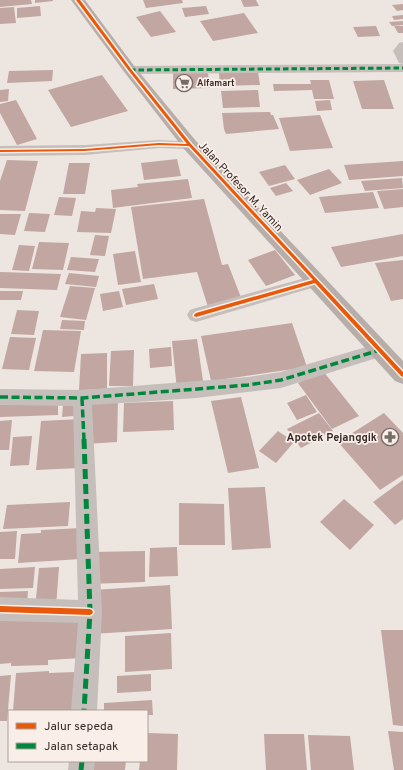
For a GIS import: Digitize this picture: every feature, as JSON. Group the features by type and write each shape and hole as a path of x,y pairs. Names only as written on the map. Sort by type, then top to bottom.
{"main road":[{"name":"Jalan Profesor M. Yamin","path":"78,0 130,70 190,145 403,375"}],"street":[{"path":"403,46 399,51 403,60"},
{"path":"130,70 403,68"},
{"path":"0,150 85,150 159,144 190,145"},
{"path":"196,315 316,282"},
{"path":"0,397 82,398 196,390 261,383 281,380 380,350"},
{"path":"82,398 90,612 84,710"},
{"path":"0,609 90,612"}],"building":[{"path":"0,0 31,0 32,4 0,7"},
{"path":"35,0 53,0 53,1 35,3"},
{"path":"143,0 182,0 183,3 146,8"},
{"path":"241,0 256,0 259,6 244,7"},
{"path":"403,4 403,10 397,11 392,5"},
{"path":"40,6 41,16 17,18 17,8"},
{"path":"206,6 209,14 185,17 182,8"},
{"path":"14,7 16,23 0,24 0,8"},
{"path":"160,11 176,32 151,37 136,17"},
{"path":"244,13 258,33 213,41 200,21"},
{"path":"403,15 403,19 394,20 392,16"},
{"path":"403,21 403,25 392,26 389,22"},
{"path":"376,26 380,36 358,37 353,27"},
{"path":"394,26 403,26 403,33 398,33"},
{"path":"53,70 52,81 7,83 9,71"},
{"path":"258,72 260,85 220,86 219,73"},
{"path":"173,73 208,73 210,88 173,89"},
{"path":"102,75 128,111 71,127 48,90"},
{"path":"310,80 329,80 334,99 314,99 312,90 274,91 273,84 311,84"},
{"path":"384,80 394,109 362,109 353,81"},
{"path":"9,89 8,101 0,102 0,90"},
{"path":"258,90 260,107 223,108 221,91"},
{"path":"16,100 37,139 17,145 0,113 0,104"},
{"path":"330,100 332,110 317,111 315,101"},
{"path":"270,112 271,115 273,115 279,129 226,134 222,113"},
{"path":"320,115 333,148 290,151 279,118"},
{"path":"177,159 181,176 144,180 141,163"},
{"path":"7,160 38,161 25,211 0,210 0,181"},
{"path":"403,161 403,176 349,180 344,165"},
{"path":"69,163 90,163 85,194 63,194"},
{"path":"285,165 295,179 269,186 259,172"},
{"path":"329,169 342,183 310,195 297,180"},
{"path":"402,178 403,188 365,191 361,181"},
{"path":"188,179 192,198 113,208 111,190 138,187 137,184"},
{"path":"286,183 293,191 276,196 270,188"},
{"path":"403,189 403,207 384,209 377,191"},
{"path":"373,192 379,208 325,213 319,197"},
{"path":"59,197 76,198 72,216 54,215"},
{"path":"204,199 222,265 228,264 242,300 208,307 197,272 143,279 131,207"},
{"path":"96,208 116,209 111,233 77,232 81,211 95,212"},
{"path":"29,213 50,214 45,232 24,231"},
{"path":"0,214 21,214 15,235 0,234"},
{"path":"403,234 403,256 341,267 331,247"},
{"path":"95,235 109,236 105,256 90,255"},
{"path":"39,242 69,243 63,270 32,269"},
{"path":"19,245 35,246 29,271 12,270"},
{"path":"275,250 295,275 266,286 248,260"},
{"path":"135,251 141,282 118,285 113,254"},
{"path":"71,257 99,259 95,272 67,270"},
{"path":"403,260 403,299 391,301 375,263"},
{"path":"0,272 61,274 57,290 0,288"},
{"path":"69,273 99,276 96,287 65,284"},
{"path":"154,284 158,299 126,305 122,289"},
{"path":"70,286 95,288 86,320 60,317"},
{"path":"0,291 23,291 21,300 0,300"},
{"path":"119,291 123,307 103,311 100,294"},
{"path":"17,310 39,311 34,335 11,334"},
{"path":"62,320 85,321 84,330 60,329"},
{"path":"292,323 307,367 211,381 201,336"},
{"path":"43,330 81,331 74,372 34,371"},
{"path":"10,337 36,338 29,370 2,369"},
{"path":"197,339 204,388 177,390 172,341"},
{"path":"171,347 172,366 150,368 149,349"},
{"path":"134,350 133,386 109,386 111,351"},
{"path":"107,353 107,389 79,390 81,354"},
{"path":"323,371 359,416 332,429 298,383"},
{"path":"306,395 317,412 297,420 287,403"},
{"path":"241,397 259,468 228,473 211,401"},
{"path":"118,400 117,442 85,444 87,402"},
{"path":"173,401 174,430 123,432 124,403"},
{"path":"58,402 58,415 0,417 0,405"},
{"path":"75,404 74,416 62,417 63,405"},
{"path":"319,413 333,431 301,448 287,429"},
{"path":"384,413 403,433 403,475 380,490 338,442"},
{"path":"81,419 79,468 36,470 41,421"},
{"path":"12,420 9,450 0,450 0,421"},
{"path":"278,431 294,442 276,463 259,451"},
{"path":"32,436 29,465 10,466 13,437"},
{"path":"403,480 403,519 395,525 373,502"},
{"path":"265,487 271,548 232,550 228,488"},
{"path":"344,499 374,525 350,550 320,522"},
{"path":"70,502 68,526 3,529 7,505"},
{"path":"179,503 224,504 225,545 179,545"},
{"path":"82,528 81,559 18,563 21,534 41,533 41,530"},
{"path":"17,531 15,559 0,559 0,532"},
{"path":"177,547 178,576 149,577 150,548"},
{"path":"145,551 145,582 89,584 91,552"},
{"path":"35,567 33,588 0,589 0,569"},
{"path":"59,567 56,607 35,608 39,568"},
{"path":"170,585 172,629 92,634 93,590"},
{"path":"28,591 27,605 0,607 0,592"},
{"path":"0,618 83,620 81,658 48,660 48,665 11,666 11,663 0,664"},
{"path":"381,630 403,630 403,726 393,725"},
{"path":"171,633 172,669 125,672 125,636"},
{"path":"49,671 49,673 76,672 75,710 13,710 16,673"},
{"path":"151,674 151,691 117,693 117,676"},
{"path":"11,675 7,721 0,721 0,676"},
{"path":"152,700 153,715 148,715 148,710 104,710 104,703"},
{"path":"388,731 403,732 403,770 394,770"},
{"path":"148,733 178,734 177,770 139,770 140,762 148,762"},
{"path":"264,734 304,734 307,770 266,770"},
{"path":"308,735 350,736 354,770 311,770"},
{"path":"87,762 126,762 125,770 87,770"}],"marked path":[{"path":"130,70 403,68"},
{"path":"0,397 82,398 248,385 281,380 380,350"},
{"path":"82,398 90,612 84,710"},
{"path":"81,770 82,762"}],"cycle path":[{"path":"78,0 130,70 190,145 403,375"},
{"path":"0,151 85,150 159,144 190,145"},
{"path":"196,315 316,281"},
{"path":"0,609 90,612"}],"place":[{"name":"Alfamart","path":"184,83"},
{"name":"Apotek Pejanggik","path":"390,437"}]}
